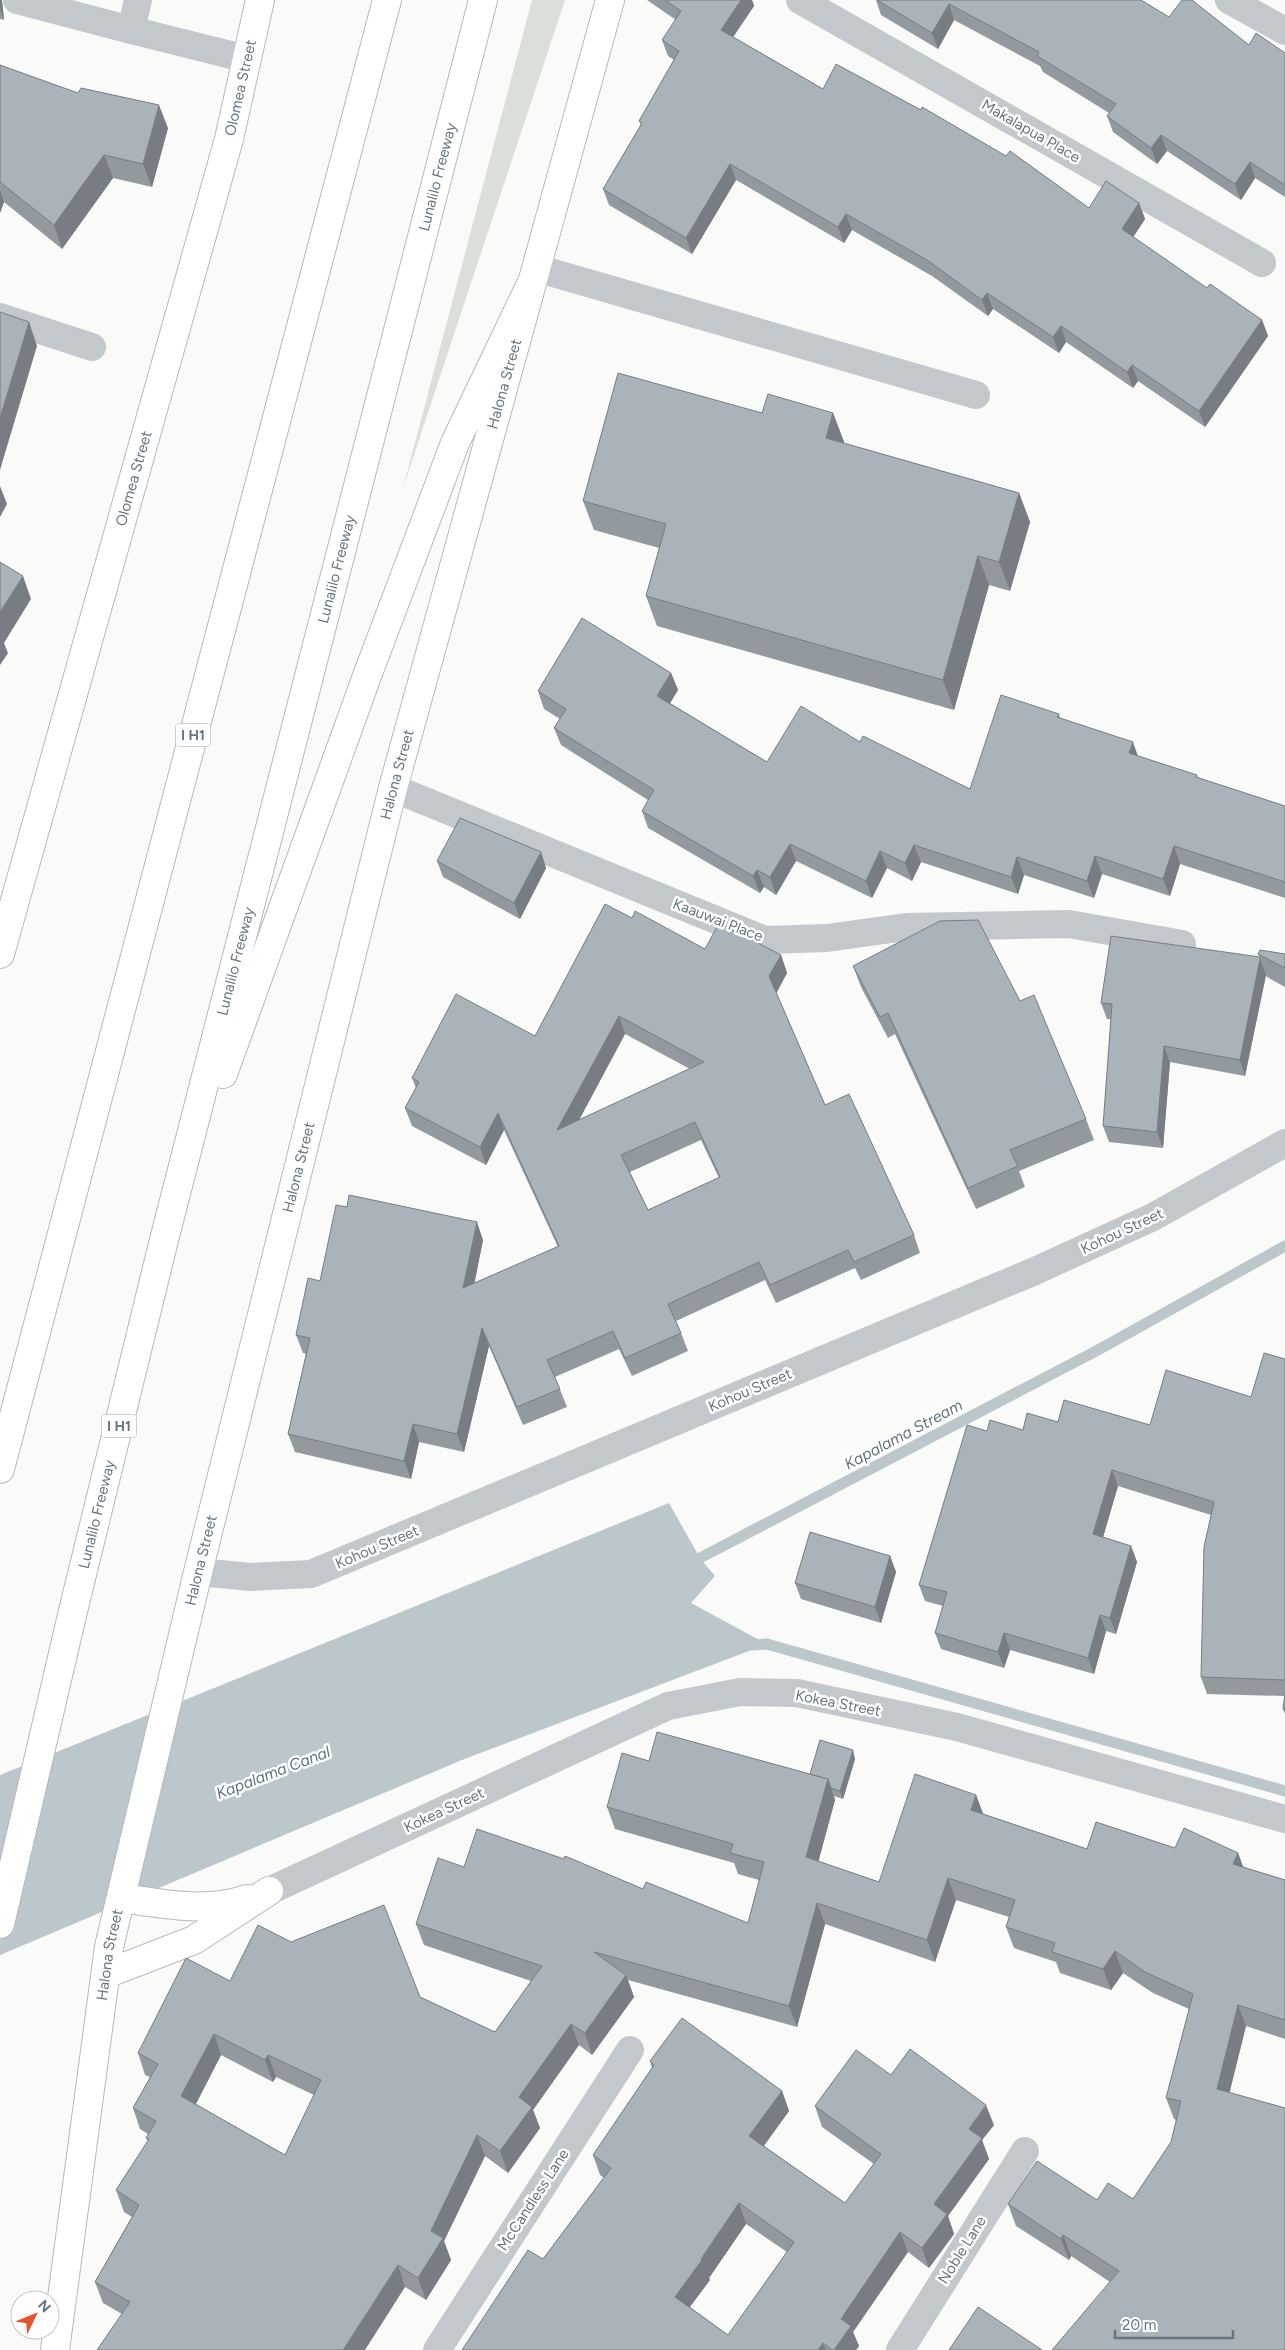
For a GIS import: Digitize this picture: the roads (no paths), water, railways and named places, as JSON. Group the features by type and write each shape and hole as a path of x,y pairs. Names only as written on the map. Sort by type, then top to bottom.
{"main road":[{"name":"Olomea Street","path":"0,954 229,139 260,0"},
{"name":"I H1","path":"0,1469 387,0"},
{"name":"Lunalilo Freeway","path":"0,1924 73,1611 164,1240 483,0"},
{"name":"Halona Street","path":"54,2350 110,1947 198,1572 393,788 610,0"},
{"path":"164,1240 367,676 456,443 534,275"},
{"path":"122,1898 187,1907 229,1905 269,1891"},
{"path":"106,1974 194,1940 269,1891"}],"street":[{"path":"15,0 247,59"},
{"path":"131,30 138,0"},
{"name":"Makalapua Place","path":"800,0 1262,263"},
{"path":"1229,0 1285,32"},
{"path":"534,275 976,394"},
{"path":"0,317 92,347"},
{"name":"Kaauwai Place","path":"393,788 764,940 828,938 906,927 1069,924 1182,944"},
{"name":"Kohou Street","path":"198,1572 251,1576 311,1574 1035,1271 1153,1217 1285,1143"},
{"name":"Kokea Street","path":"269,1891 668,1706 740,1692 797,1693 957,1727 1285,1819"},
{"name":"McCandless Lane","path":"437,2350 630,2050"},
{"name":"Noble Lane","path":"900,2350 1025,2151"}],"water":[{"name":"Kapalama Canal","path":"669,1503 700,1558 715,1576 691,1603 767,1644 462,1760 0,1955 0,1775"}],"waterway":[{"name":"Kapalama Stream","path":"688,1567 700,1558 1098,1350 1285,1246"},
{"path":"753,1645 767,1644 1285,1791"}]}
